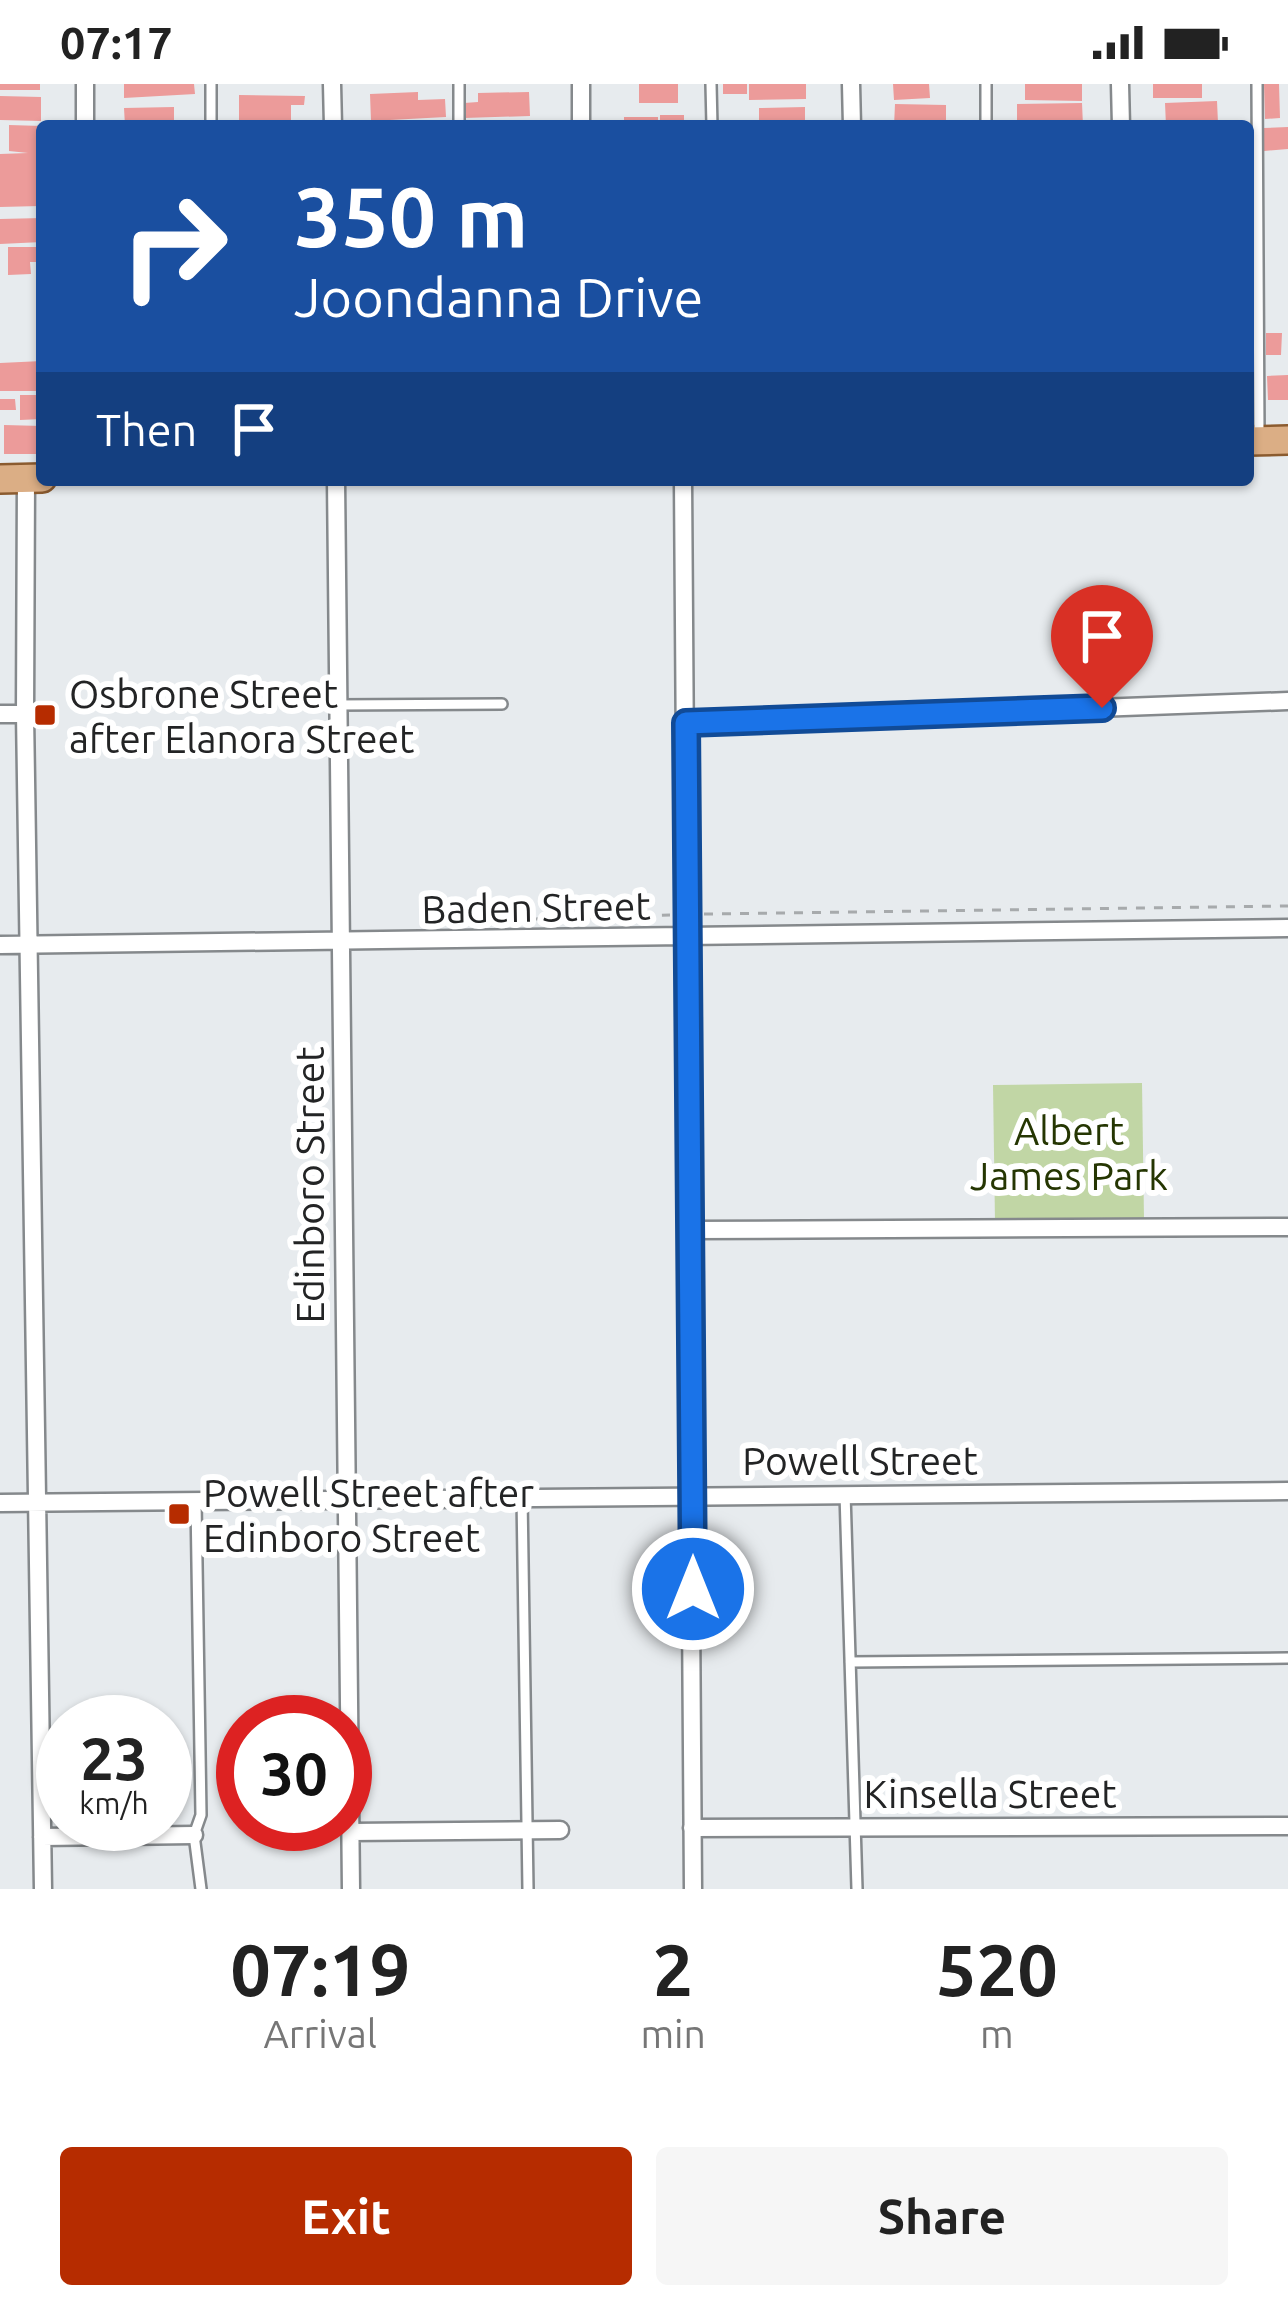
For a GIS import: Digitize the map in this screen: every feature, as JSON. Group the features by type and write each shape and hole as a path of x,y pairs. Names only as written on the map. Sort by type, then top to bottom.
{"main road":[{"path":"1254,441 1288,440"}],"street":[{"path":"85,84 85,120"},
{"path":"332,84 333,120"},
{"path":"581,84 581,120"},
{"path":"851,84 852,120"},
{"path":"1120,84 1121,120"},
{"path":"23,478 40,1695"},
{"name":"Edinboro Street","path":"335,486 340,1292 349,1695"},
{"path":"682,486 693,1889"},
{"path":"686,723 1288,701"},
{"path":"0,714 25,714"},
{"name":"Baden Street","path":"0,945 1288,928"},
{"path":"690,1230 1288,1227"},
{"name":"Powell Street","path":"0,1503 1288,1491"},
{"name":"Kinsella Street","path":"692,1828 1288,1826"},
{"path":"372,1832 560,1831"},
{"path":"42,1851 43,1889"},
{"name":"Edinboro Street","path":"351,1851 351,1889"}],"lane":[{"path":"211,84 211,120"},
{"path":"459,84 459,120"},
{"path":"711,84 712,120"},
{"path":"986,84 986,120"},
{"path":"1254,352 1257,84"},
{"path":"338,705 502,704"},
{"path":"845,1493 857,1889"},
{"path":"522,1496 528,1889"},
{"path":"196,1501 201,1815 194,1835 201,1889"},
{"path":"850,1662 1288,1658"}],"path":[{"path":"449,921 1288,906"}],"green space":[{"name":"Albert James Park","path":"1142,1083 1144,1219 995,1222 993,1085"}],"building":[{"path":"0,84 40,84 40,90 0,90"},
{"path":"124,84 194,84 195,94 124,98"},
{"path":"639,84 678,84 678,103 639,103"},
{"path":"723,84 747,84 747,94 723,94"},
{"path":"749,84 806,84 806,99 749,100"},
{"path":"893,84 929,84 930,98 894,100"},
{"path":"1025,84 1082,84 1082,101 1025,100"},
{"path":"1153,84 1202,84 1202,98 1153,98"},
{"path":"1264,84 1279,84 1280,118 1265,119"},
{"path":"418,92 418,100 445,99 446,117 371,120 370,94"},
{"path":"529,92 530,116 464,118 464,103 478,102 478,93"},
{"path":"239,95 305,96 304,105 291,105 291,120 239,120"},
{"path":"0,96 41,97 41,120 0,120"},
{"path":"1217,101 1218,120 1166,120 1165,103"},
{"path":"1082,103 1083,120 1017,120 1017,104"},
{"path":"895,104 946,105 946,120 894,120"},
{"path":"174,107 174,120 125,120 124,108"},
{"path":"805,107 805,120 759,120 759,108"},
{"path":"660,115 684,115 684,120 660,120"},
{"path":"624,117 658,117 658,120"},
{"path":"9,125 36,126 36,206 0,207 0,154 28,153 9,151"},
{"path":"1288,127 1288,149 1264,151 1263,128"},
{"path":"36,218 36,242 0,244 0,219"},
{"path":"8,247 36,247 31,274 8,275"},
{"path":"1266,333 1282,333 1281,355 1266,355"},
{"path":"36,361 36,391 0,391 0,363"},
{"path":"1288,375 1288,400 1268,400 1267,376"},
{"path":"20,395 36,395 36,419 20,420"},
{"path":"0,399 15,399 16,410 0,410"},
{"path":"4,425 36,426 36,454 4,454"}],"place":[{"name":"Osbrone Street after Elanora Street","path":"45,715"},
{"name":"Powell Street after Edinboro Street","path":"179,1514"}],"route":[{"path":"693,1589 685,1080 686,723 1102,708"}]}
